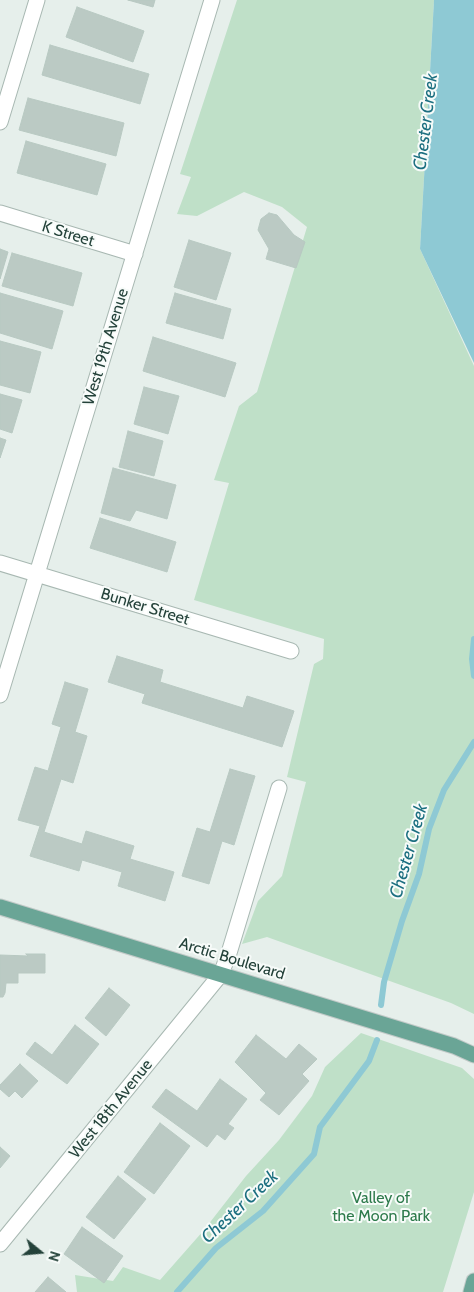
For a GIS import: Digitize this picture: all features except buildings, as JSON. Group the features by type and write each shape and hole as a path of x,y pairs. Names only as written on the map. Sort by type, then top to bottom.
{"main road":[{"name":"Arctic Boulevard","path":"0,907 454,1046 474,1055"},
{"path":"471,1292 474,1281"}],"street":[{"path":"0,122 37,0"},
{"name":"West 19th Avenue","path":"0,695 212,0"},
{"name":"K Street","path":"0,213 136,254"},
{"name":"Bunker Street","path":"0,562 291,651"},
{"name":"West 18th Avenue","path":"0,1244 221,974 279,788"}],"green space":[{"path":"237,0 434,0 420,249 474,366 474,1014 451,1003 267,937 242,944 258,901 282,876 306,782 287,777 314,664 323,659 324,639 194,600 229,483 214,480 239,406 257,392 307,227 282,207 244,192 197,216 177,214 191,177 180,174"},
{"name":"Valley of the Moon Park","path":"361,1033 462,1068 474,1079 474,1192 443,1292 77,1292 75,1275 113,1281 123,1267 160,1280 204,1230 246,1176 279,1140 312,1096 325,1067"}],"water":[{"path":"434,0 474,0 474,363 420,249"}],"waterway":[{"name":"Chester Creek","path":"474,639 472,659 474,676"},
{"name":"Chester Creek","path":"381,1005 384,982 402,921 419,874 429,829 444,790 474,742"},
{"name":"Chester Creek","path":"177,1292 216,1248 263,1211 314,1154 320,1127 369,1061 377,1040"}]}
